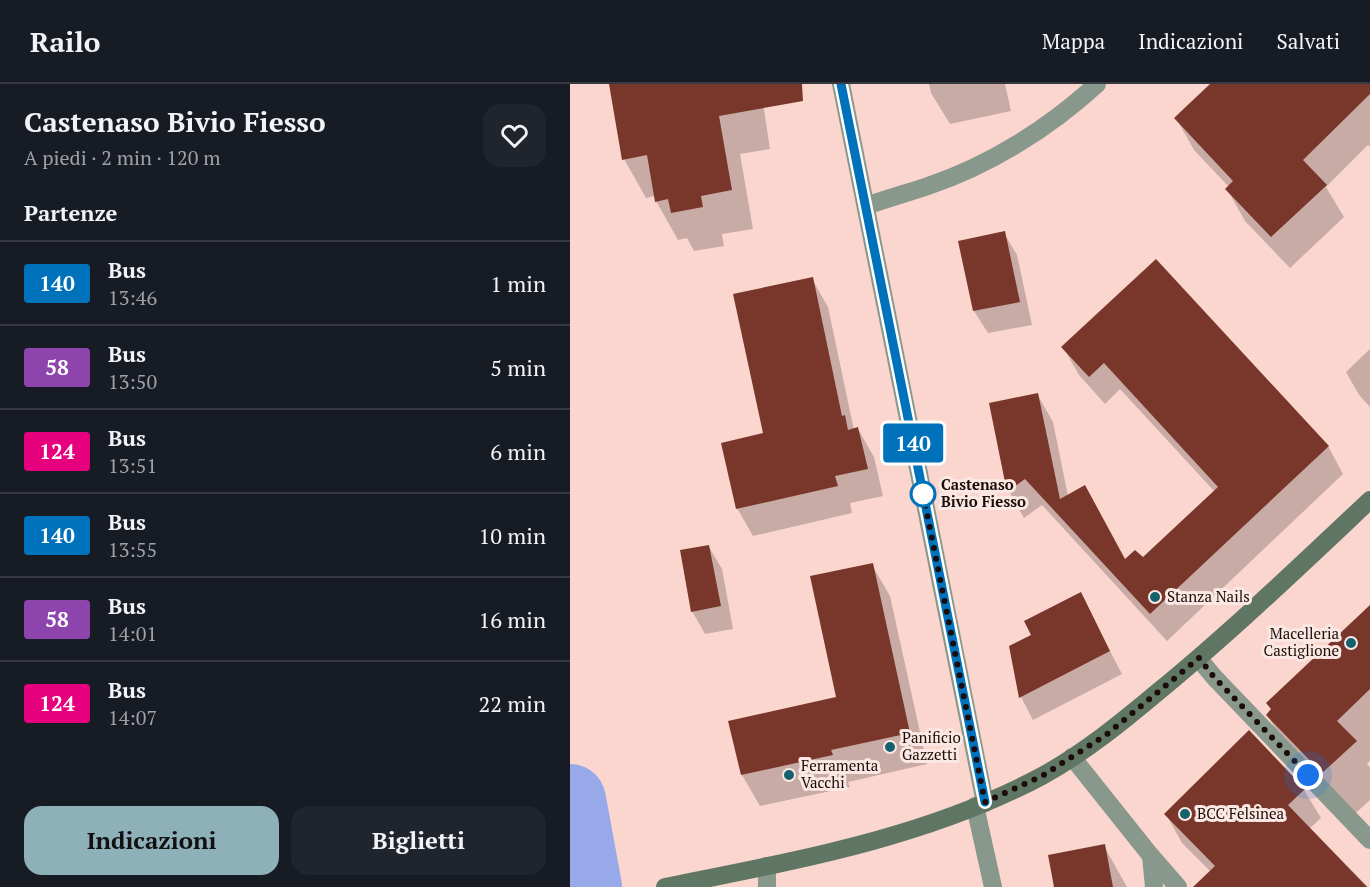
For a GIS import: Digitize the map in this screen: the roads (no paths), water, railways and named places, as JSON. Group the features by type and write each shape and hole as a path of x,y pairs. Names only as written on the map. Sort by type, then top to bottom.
{"street":[{"path":"841,84 980,805 993,887"},
{"path":"866,206 930,186 997,156 1068,110 1097,84"},
{"path":"665,887 759,868 911,831 980,805 1042,776 1106,735 1199,658 1370,500"},
{"path":"1199,658 1214,677 1370,840"},
{"path":"1072,757 1178,887"},
{"path":"1151,856 1154,887"},
{"path":"759,868 767,887"}],"waterway":[{"path":"570,800 586,887"}],"place":[{"name":"Castenaso Bivio Fiesso","path":"923,494"},
{"name":"Stanza Nails","path":"1155,597"},
{"name":"Macelleria Castiglione","path":"1351,643"},
{"name":"Panificio Gazzetti","path":"890,747"},
{"name":"Ferramenta Vacchi","path":"789,775"},
{"name":"BCC Felsinea","path":"1185,814"}]}
